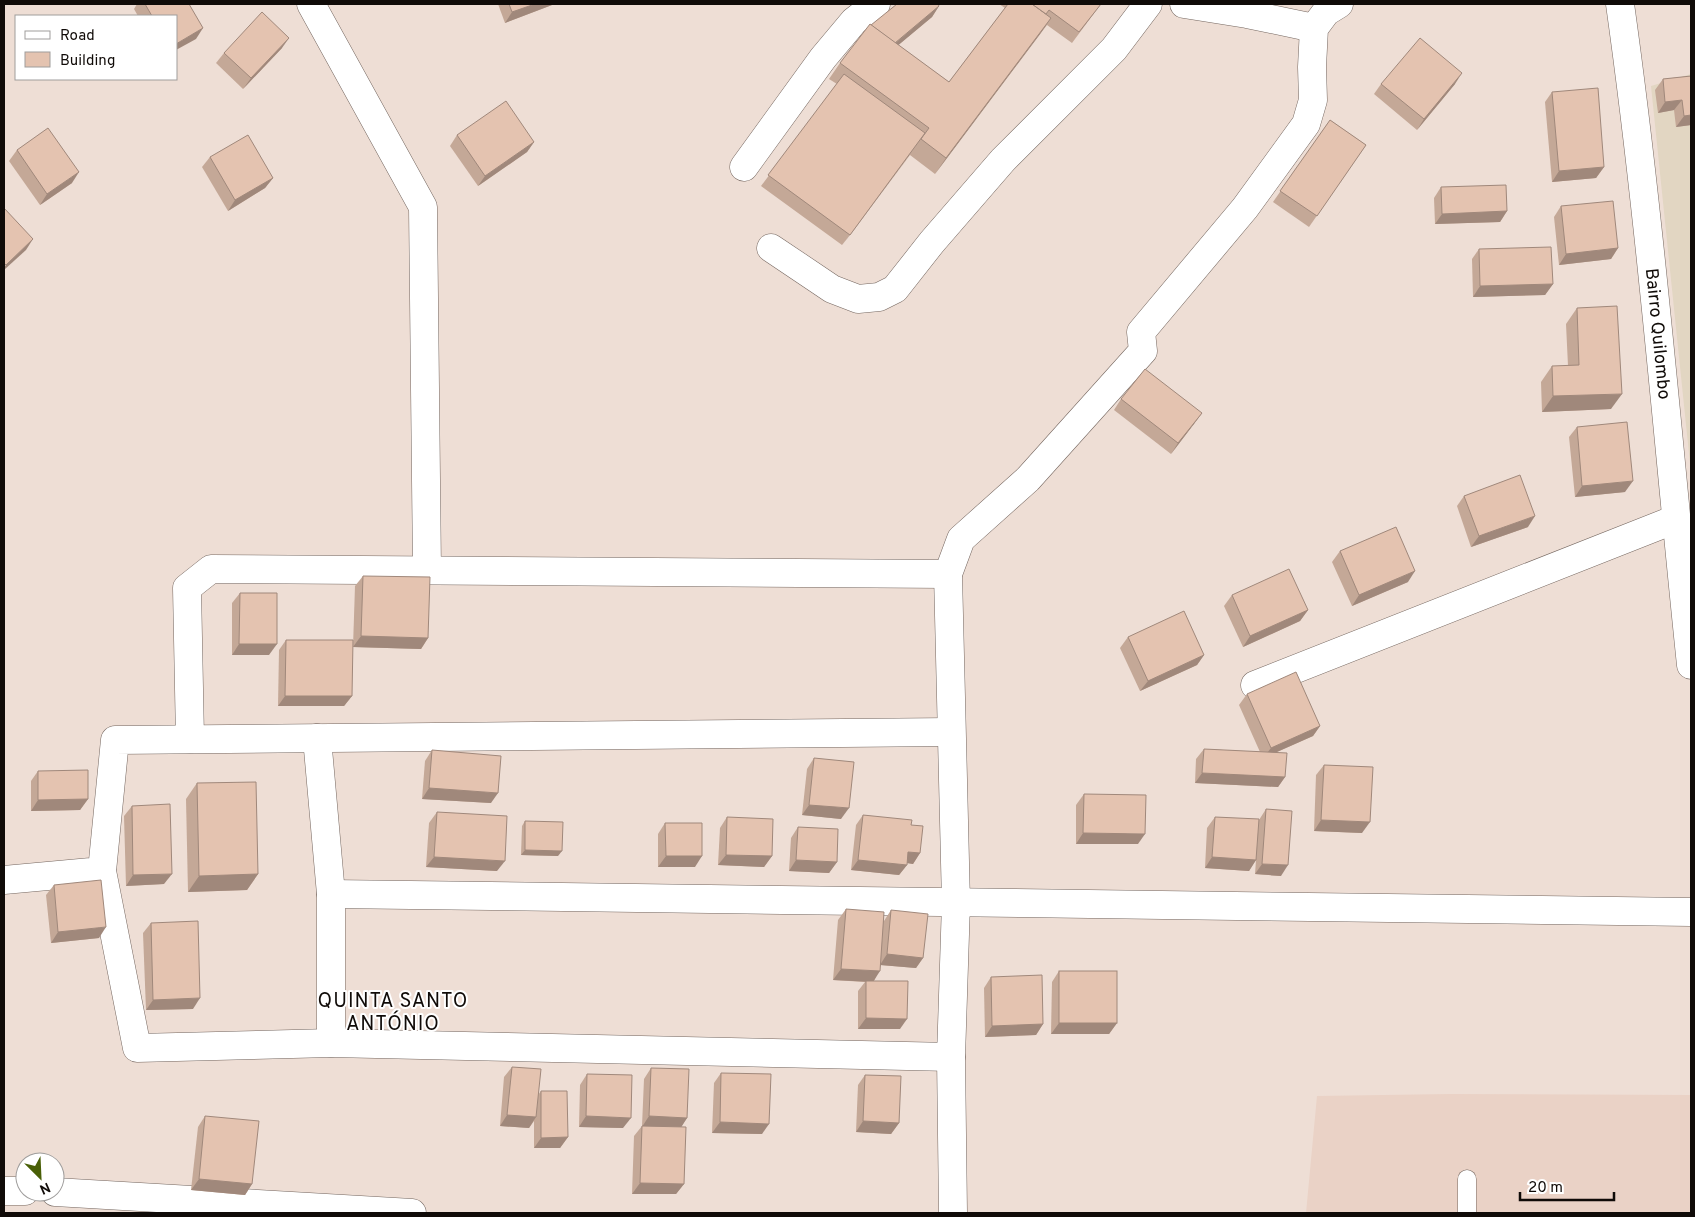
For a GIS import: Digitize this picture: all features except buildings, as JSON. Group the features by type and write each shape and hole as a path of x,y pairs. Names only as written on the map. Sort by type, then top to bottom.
{"street":[{"path":"311,4 423,207 427,570"},
{"path":"744,167 823,58 854,21 876,4"},
{"path":"771,248 832,289 858,299 879,297 895,289 1003,160 1114,49 1148,4"},
{"path":"1184,4 1247,14 1314,28"},
{"path":"953,1213 951,1057 956,903 948,574 960,540 1028,479 1143,351 1141,332 1245,208 1306,124 1313,100 1314,28 1326,12 1339,4"},
{"name":"Bairro Quilombo","path":"1620,4 1652,266 1691,665"},
{"path":"1255,685 1676,519"},
{"path":"190,739 188,588 211,569 948,574"},
{"path":"951,732 115,740 102,871 137,1048 331,1043 951,1057"},
{"path":"317,738 331,894 331,1043"},
{"path":"4,880 102,871"},
{"path":"331,894 1691,912"},
{"path":"65,1193 412,1213"}],"lane":[{"path":"1467,1179 1467,1213"}],"shaded area":[{"path":"1691,74 1691,473 1651,86"},
{"path":"1450,1094 1691,1095 1691,1213 1306,1213 1317,1096"}],"district":[{"name":"QUINTA SANTO ANTÓNIO","path":"393,1012"}]}
